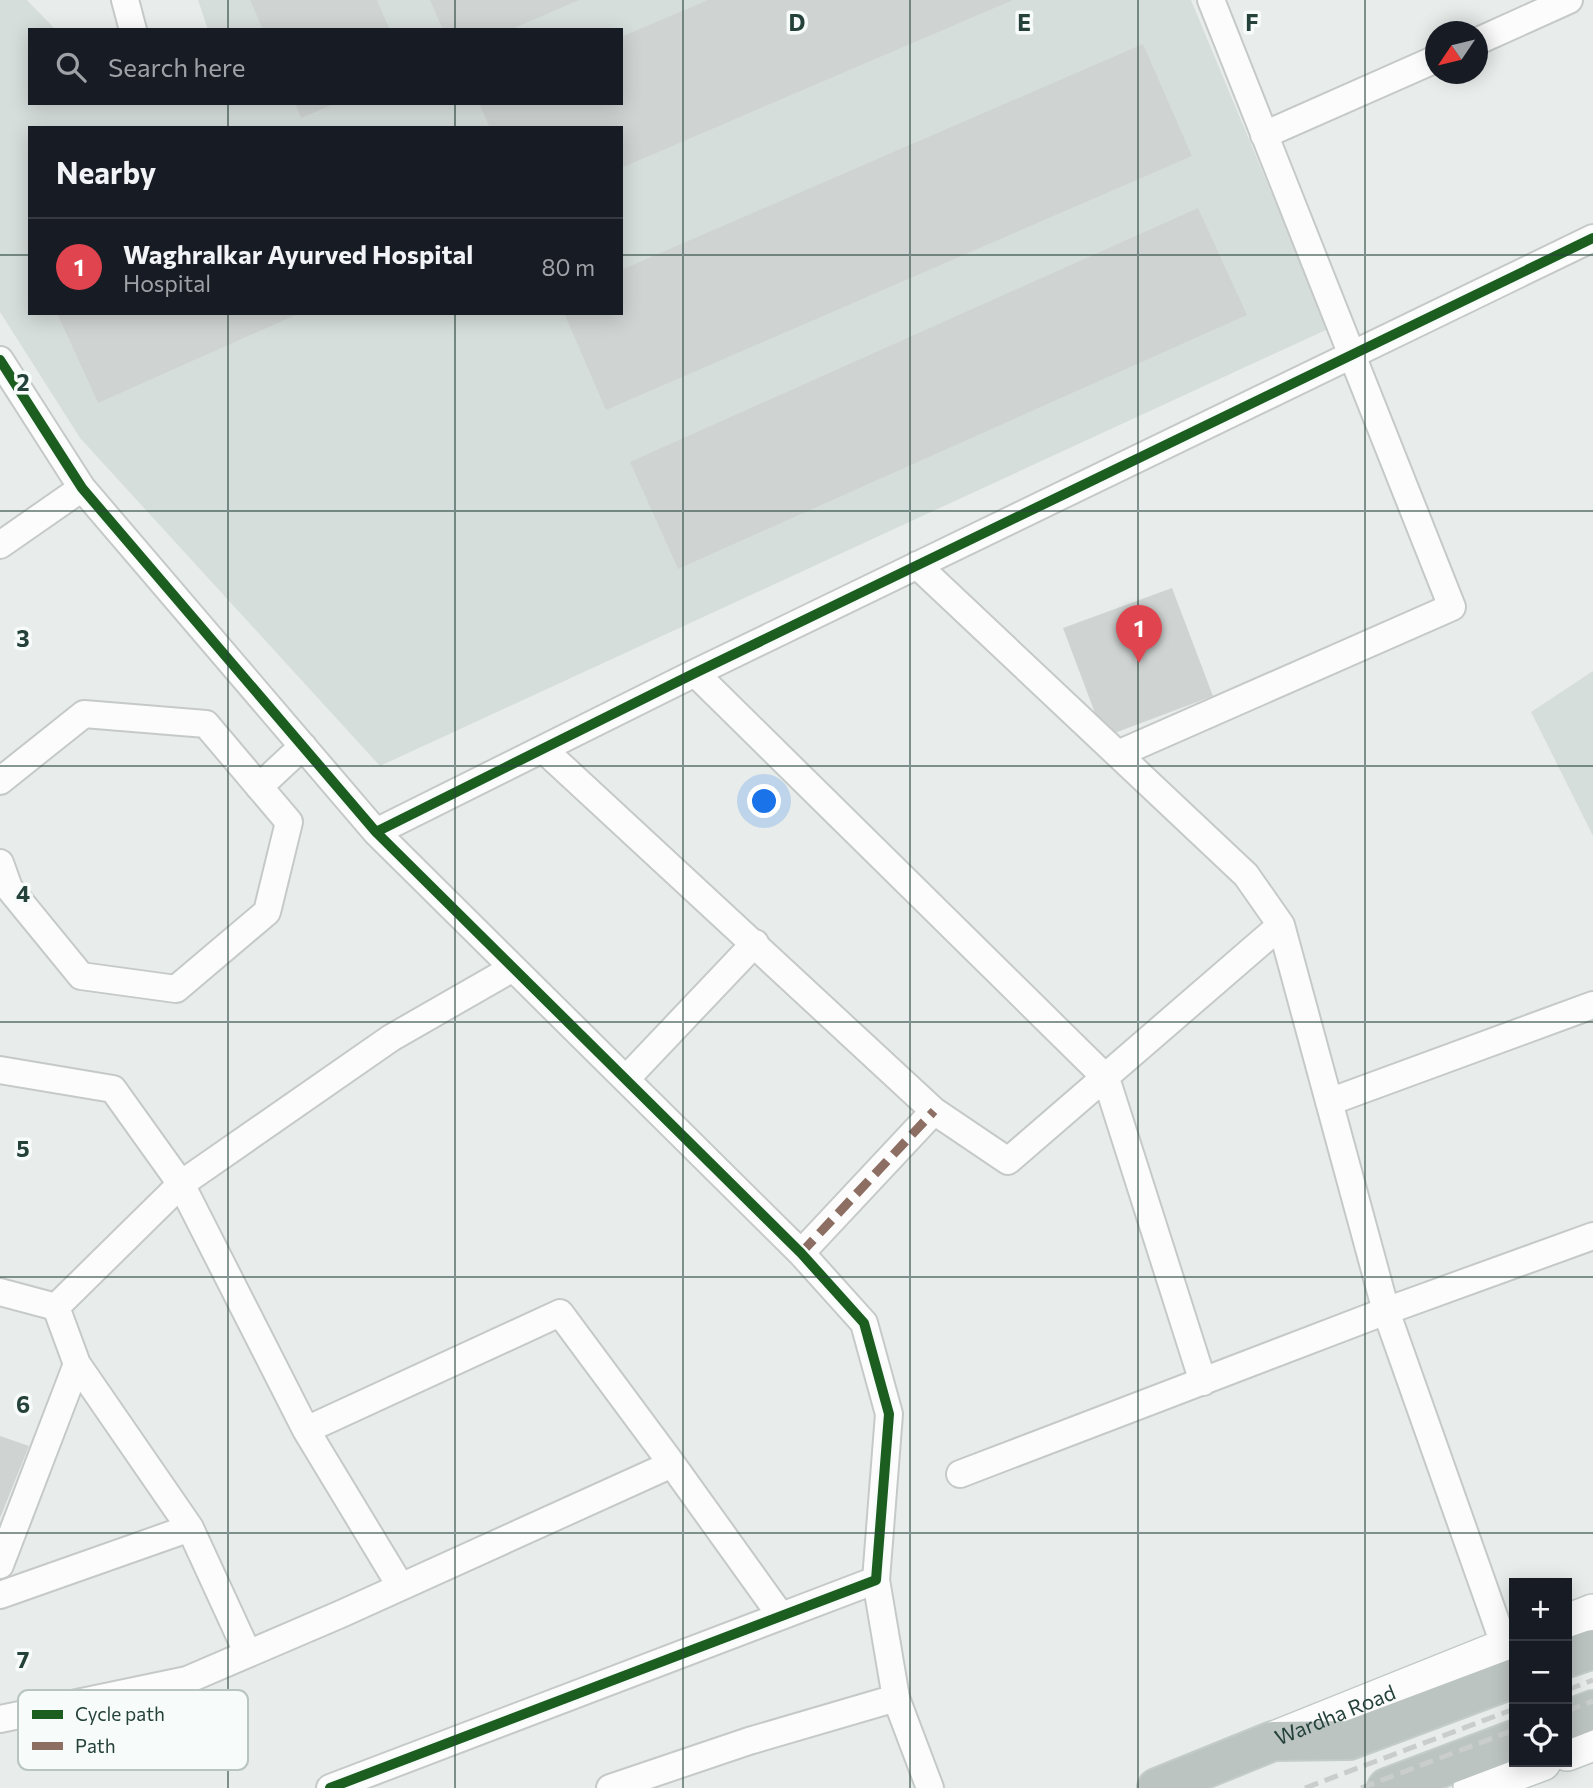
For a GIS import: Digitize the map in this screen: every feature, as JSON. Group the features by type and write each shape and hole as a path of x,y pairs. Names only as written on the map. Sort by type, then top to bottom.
{"highway":[{"path":"1572,1656 1593,1649"},
{"path":"1273,1741 1349,1740 1509,1657"},
{"path":"1572,1718 1593,1710"},
{"name":"Wardha Road","path":"1157,1788 1273,1741"},
{"path":"1387,1788 1509,1742"}],"street":[{"path":"125,0 132,28"},
{"path":"1118,754 1452,607 1354,354 1211,0"},
{"path":"1488,36 1569,0"},
{"path":"1265,135 1425,64"},
{"path":"376,832 695,673 1593,238"},
{"path":"0,360 82,488 376,832 801,1253 864,1323 889,1414 876,1580 896,1698 930,1788"},
{"path":"0,545 82,488"},
{"path":"917,565 1246,875 1281,925 1386,1311 1509,1650"},
{"path":"695,673 1106,1078 1203,1382"},
{"path":"0,781 83,714 206,724 289,822 267,912 176,989 81,976 9,888 0,863"},
{"path":"259,787 303,746"},
{"path":"543,749 934,1111 1008,1161 1281,925"},
{"path":"626,1079 755,943"},
{"path":"56,1307 181,1184 391,1038 513,968"},
{"path":"1329,1102 1593,1005"},
{"path":"0,1070 113,1088 181,1184 306,1430 401,1587"},
{"path":"801,1253 934,1111"},
{"path":"960,1474 1386,1311 1593,1236"},
{"path":"0,1292 56,1307"},
{"path":"56,1307 77,1364 190,1528 248,1654"},
{"path":"306,1430 560,1313 781,1616"},
{"path":"0,1565 77,1364"},
{"path":"139,1690 187,1680 401,1587 672,1464"},
{"path":"0,1595 190,1528"},
{"path":"330,1788 876,1580"},
{"path":"1572,1621 1593,1613"},
{"name":"Wardha Road","path":"1273,1741 1509,1657"},
{"path":"610,1788 749,1741 896,1698"},
{"path":"0,1719 18,1715"},
{"path":"1572,1750 1593,1742"},
{"path":"1472,1788 1529,1767"}],"shaded area":[{"path":"0,0 27,0 54,28 28,28 28,105 623,105 623,28 207,28 198,0 1191,0 1328,329 380,766 80,438 0,312"},
{"path":"1593,671 1593,836 1531,712"}],"building":[{"path":"250,0 377,0 389,28 262,28"},
{"path":"430,0 579,0 515,28 442,28"},
{"path":"708,0 1013,0 623,167 623,126 489,126 480,105 623,105 623,36"},
{"path":"1143,44 1192,156 606,410 565,315 623,315 623,269"},
{"path":"296,105 331,105 301,118"},
{"path":"1198,208 1247,315 678,569 630,462"},
{"path":"58,315 296,315 98,403"},
{"path":"1172,588 1213,696 1104,737 1063,628"},
{"path":"0,1436 29,1446 0,1518"}],"railway":[{"path":"1572,1688 1593,1680"},
{"path":"1572,1709 1593,1701"},
{"path":"1305,1788 1509,1711"},
{"path":"1361,1788 1509,1732"}],"marked path":[{"path":"801,1253 934,1111"}],"cycle path":[{"path":"376,832 695,673 1593,238"},
{"path":"0,360 82,488 376,832 801,1253 864,1323 889,1414 876,1580 330,1788"}],"place":[{"name":"Waghralkar Ayurved Hospital","path":"1139,663"}]}
